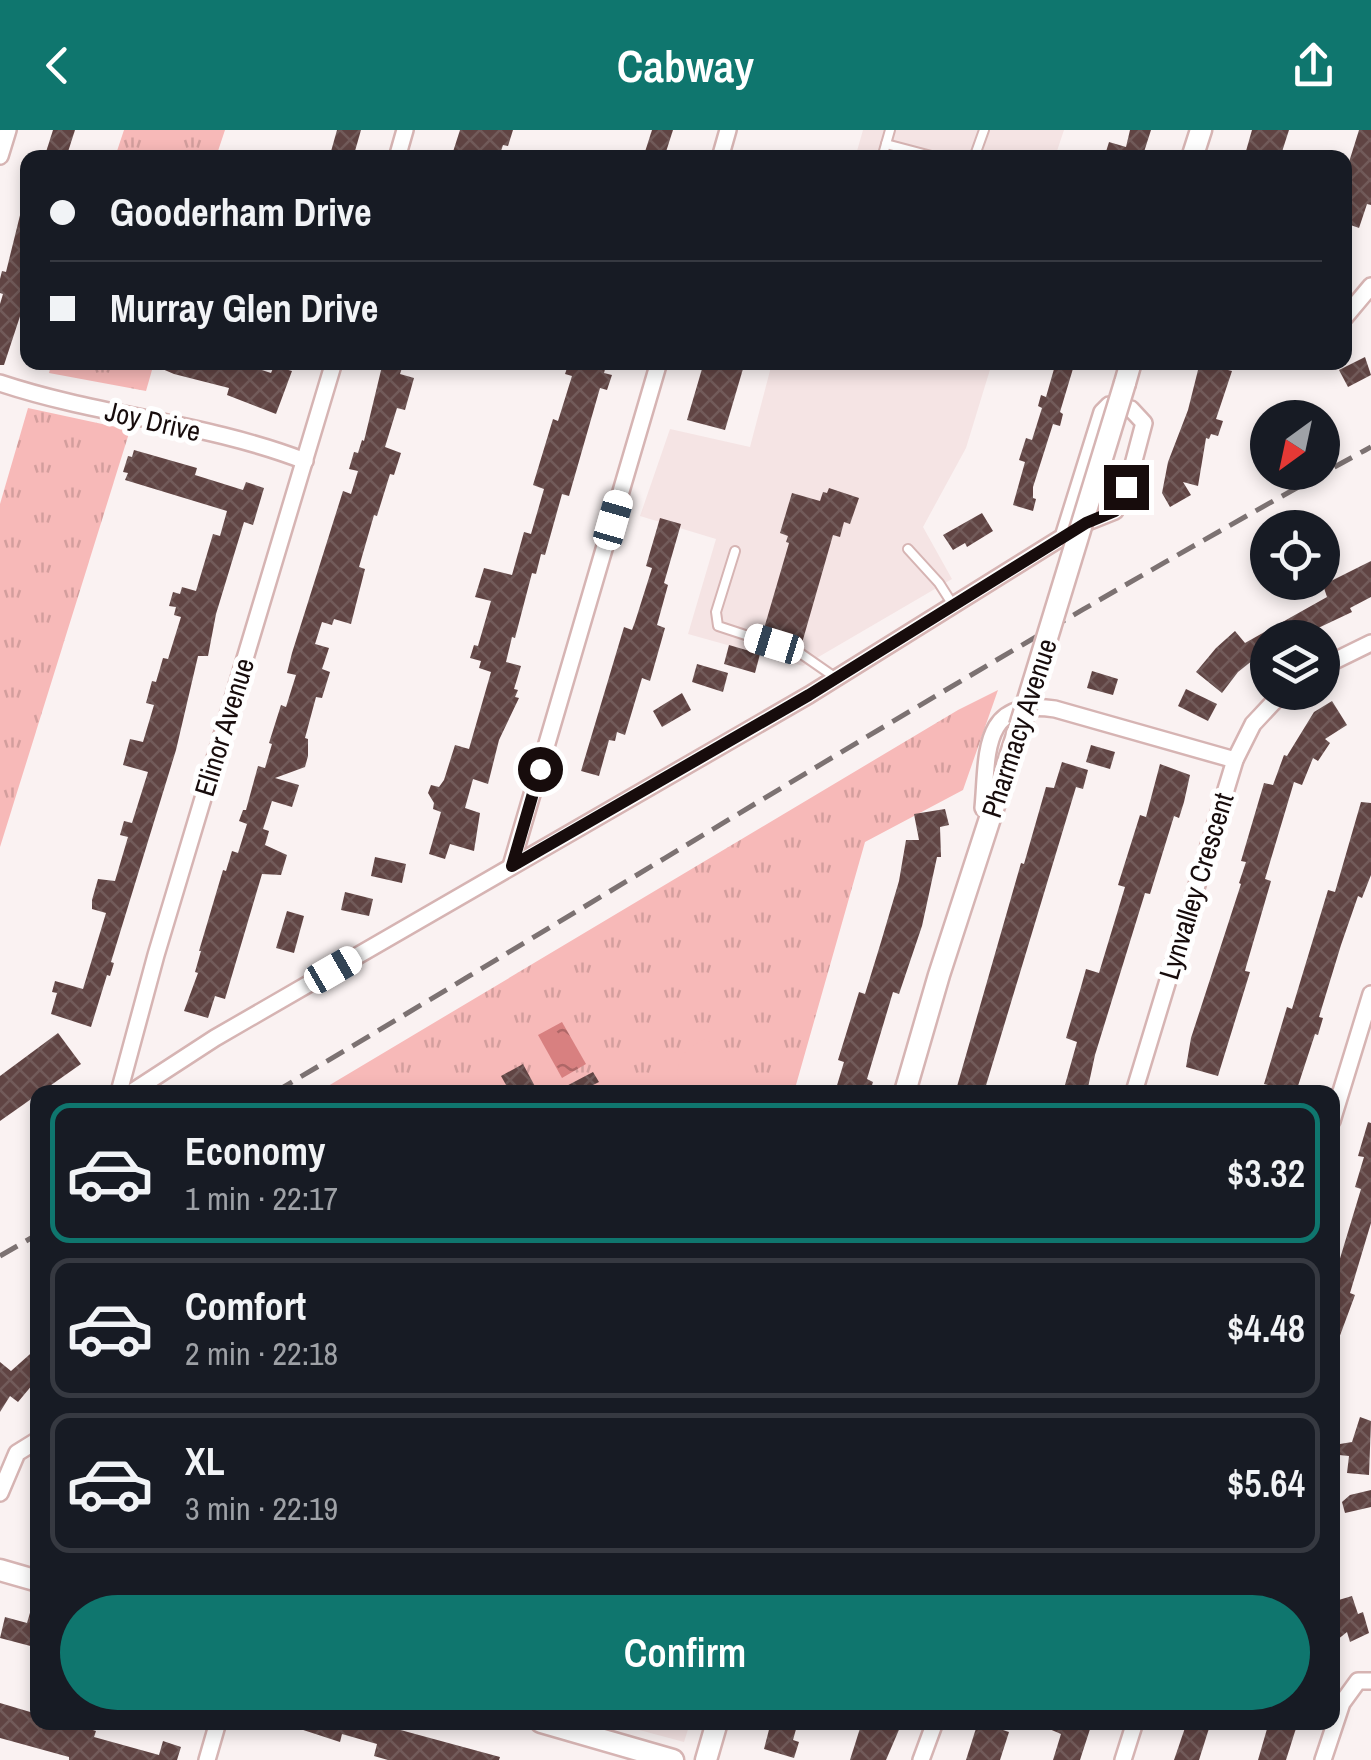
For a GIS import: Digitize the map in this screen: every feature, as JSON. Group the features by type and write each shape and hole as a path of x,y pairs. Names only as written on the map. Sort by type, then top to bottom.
{"street":[{"path":"0,156 8,130"},
{"path":"1352,309 1371,286"},
{"name":"Elinor Avenue","path":"121,1085 156,955 332,370"},
{"path":"512,866 657,370"},
{"name":"Pharmacy Avenue","path":"907,1085 1128,373"},
{"name":"Joy Drive","path":"0,383 40,396 166,422 305,461"},
{"path":"143,1085 215,1038 836,678 1062,537 1115,511 1144,423 1131,410 1109,405 1102,412 1062,537"},
{"path":"1340,658 1371,643"},
{"path":"983,808 986,748 991,733 1016,709 1032,705 1234,760"},
{"name":"Lynvalley Crescent","path":"1136,1085 1234,760 1253,724 1266,710"},
{"path":"1340,1101 1364,1042 1371,994"},
{"path":"0,1493 17,1453 30,1445"},
{"path":"0,1570 30,1579"},
{"path":"1340,1709 1358,1681 1371,1680"},
{"path":"207,1760 216,1730"},
{"path":"592,1730 674,1760"},
{"path":"706,1760 715,1730"},
{"path":"921,1760 933,1730"},
{"path":"1122,1760 1132,1730"},
{"path":"1323,1760 1333,1730"}],"lane":[{"path":"884,150 890,130"},
{"path":"886,144 909,150"},
{"path":"908,549 939,582 953,605"},
{"path":"735,551 716,612 718,626 800,652 836,678"}],"shaded area":[{"path":"863,130 1064,130 1057,150 857,150"},
{"path":"770,370 990,370 966,448 923,527 952,579 803,666 688,634 716,539 640,516 670,429 750,447"},
{"path":"639,1730 688,1730 684,1742"}],"green space":[{"path":"124,130 225,130 218,150 117,150"},
{"path":"50,370 152,370 146,391 49,373"},
{"path":"28,408 130,430 0,847 0,504"},
{"path":"998,690 963,790 865,842 796,1085 330,1085 958,710"},
{"path":"705,1039 721,1050 730,1067 725,1085 679,1085 682,1057"}],"water":[{"path":"562,1022 586,1064 562,1078 538,1035"}],"building":[{"path":"53,130 75,130 69,150 47,150"},
{"path":"337,130 361,130 355,150 331,150"},
{"path":"460,130 513,130 508,146 503,145 501,150 454,150"},
{"path":"652,130 673,130 667,150 646,150"},
{"path":"1130,130 1151,130 1145,150 1106,150 1109,142 1126,147"},
{"path":"1252,130 1289,130 1283,150 1246,150"},
{"path":"1359,130 1371,130 1371,205 1367,204 1359,228 1352,226 1352,152"},
{"path":"20,215 20,316 4,365 0,365 0,279 2,271 6,272"},
{"path":"1365,357 1371,375 1348,387 1339,370 1352,370 1352,364"},
{"path":"165,370 292,371 276,414 227,395 229,388"},
{"path":"381,370 401,370 400,374 414,378 405,410 397,408 385,447 401,453 377,516 374,515 359,567 365,569 351,624 334,619 332,625 322,622 315,644 329,648 322,669 330,672 322,698 316,697 305,738 305,767 275,778 299,785 292,807 272,801 263,829 269,831 265,845 287,855 281,875 262,874 225,999 215,996 208,1018 184,1011 198,973 195,972 199,951 223,870 226,871 232,851 238,853 247,824 239,821 246,810 258,766 265,768 281,705 286,707 296,675 287,673 292,653 343,491 351,494 358,471 349,469 354,452 358,453"},
{"path":"566,370 605,370 612,375 607,390 600,388 569,496 562,494 545,555 541,554 536,574 532,573 515,638 512,637 506,662 521,666 514,689 518,690 515,697 519,698 499,740 488,784 473,779 465,808 480,813 474,851 450,844 445,859 429,854 441,812 433,809 428,793 431,785 439,787 444,780 455,745 469,749 491,672 479,668 481,661 470,658 474,645 478,646 491,601 475,597 484,568 512,575 524,532 531,534 544,489 533,485 553,419 558,421 572,376 565,374"},
{"path":"702,370 743,370 725,430 687,420"},
{"path":"1054,370 1073,370 1060,412 1060,426 1053,424 1033,487 1033,511 1013,505 1025,462 1019,460 1026,438 1032,440 1042,408 1038,406 1041,395 1046,397"},
{"path":"1198,370 1232,371 1216,419 1223,421 1218,436 1211,434 1206,438 1198,486 1183,482 1191,495 1170,507 1162,493 1168,462"},
{"path":"134,450 197,468 195,475 243,490 246,482 264,488 253,525 244,522 216,614 208,656 198,656 176,750 111,962 114,963 91,1027 51,1014 57,993 52,992 55,981 83,989 106,913 92,909 98,879 115,881 128,837 120,835 124,821 132,823 148,772 123,765 130,739 143,742 154,705 146,703 152,681 156,682 163,658 168,659 181,617 174,615 176,607 169,606 173,592 180,594 182,587 196,591 213,534 220,536 227,511 125,480 128,473 123,472"},
{"path":"829,488 859,498 850,524 844,522 840,537 833,535 802,643 763,632 789,543 788,536 780,533 792,493 820,501"},
{"path":"982,513 993,531 967,547 965,543 953,550 943,535"},
{"path":"660,518 681,524 657,625 665,628 650,681 642,678 625,735 617,732 615,741 609,740 599,776 581,771 624,627 632,630 652,568 646,566"},
{"path":"1371,561 1371,597 1335,620 1286,620 1322,600 1340,600 1340,576"},
{"path":"1235,631 1245,643 1250,640 1250,662 1222,693 1196,672"},
{"path":"729,645 760,654 755,673 724,664"},
{"path":"697,664 728,673 723,692 692,682"},
{"path":"1092,671 1118,679 1113,695 1087,688"},
{"path":"1186,689 1217,704 1208,721 1178,706"},
{"path":"682,693 691,710 662,727 653,711"},
{"path":"1338,710 1347,725 1325,739 1330,743 1318,761 1313,758 1302,785 1294,782 1265,879 1271,881 1245,971 1250,972 1218,1076 1186,1067 1191,1038 1241,884 1246,862 1241,861 1264,783 1273,785 1284,755 1287,756 1314,712"},
{"path":"1091,745 1115,752 1110,769 1086,762"},
{"path":"1062,762 1088,770 1083,789 1076,787 986,1085 957,1085 1021,863 1024,864 1046,787 1054,788"},
{"path":"1160,764 1190,775 1179,818 1174,816 1150,894 1145,893 1089,1085 1065,1085 1077,1042 1066,1038 1086,969 1099,973 1125,887 1118,885 1140,815 1146,817"},
{"path":"1361,802 1371,803 1371,875 1362,898 1358,896 1341,945 1319,1017 1323,1018 1318,1035 1315,1034 1298,1085 1264,1084 1287,1007 1292,1009 1328,890 1335,892"},
{"path":"945,809 949,825 940,827 941,857 937,857 922,926 899,994 893,992 867,1079 872,1085 837,1085 844,1062 838,1060 859,992 865,994 899,881 906,840 919,840 914,814"},
{"path":"375,857 406,864 402,883 371,876"},
{"path":"345,892 373,899 369,916 341,910"},
{"path":"287,911 304,916 294,953 276,948"},
{"path":"58,1033 81,1064 51,1085 30,1085 30,1100 0,1121 0,1076"},
{"path":"523,1064 534,1085 506,1085 501,1076"},
{"path":"593,1072 599,1082 593,1085 568,1085"},
{"path":"1368,1122 1371,1123 1371,1223 1350,1293 1355,1295 1340,1336 1340,1259 1361,1189 1355,1187 1364,1157 1358,1156"},
{"path":"30,1354 30,1388 18,1402 10,1396 0,1412 0,1362 11,1371"},
{"path":"1360,1417 1371,1421 1369,1475 1347,1473 1349,1456 1340,1455 1340,1444 1352,1442"},
{"path":"1371,1490 1371,1507 1345,1513 1342,1502 1350,1495"},
{"path":"1352,1596 1358,1614 1363,1612 1369,1633 1350,1642 1347,1632 1340,1638 1340,1600"},
{"path":"30,1613 30,1646 0,1638 5,1617 27,1623"},
{"path":"0,1703 30,1712 30,1730 93,1730 94,1737 159,1755 163,1741 181,1747 177,1760 69,1760 0,1738"},
{"path":"303,1730 400,1730 500,1757 388,1760 374,1756 377,1744 342,1734 340,1742"},
{"path":"769,1730 796,1730 793,1740 799,1742 794,1758 764,1749"},
{"path":"859,1730 899,1730 886,1760 850,1760"},
{"path":"975,1730 1009,1732 1000,1760 966,1760"},
{"path":"1052,1730 1090,1730 1080,1760 1053,1760 1061,1734"},
{"path":"1184,1730 1208,1730 1199,1760 1174,1760"},
{"path":"1267,1730 1295,1730 1286,1760 1258,1760"}],"railway":[{"path":"287,1085 957,683 1371,447"},
{"path":"0,1256 30,1239"}],"route":[{"path":"540,769 512,866 809,695 1086,523 1115,511 1126,487"}]}
